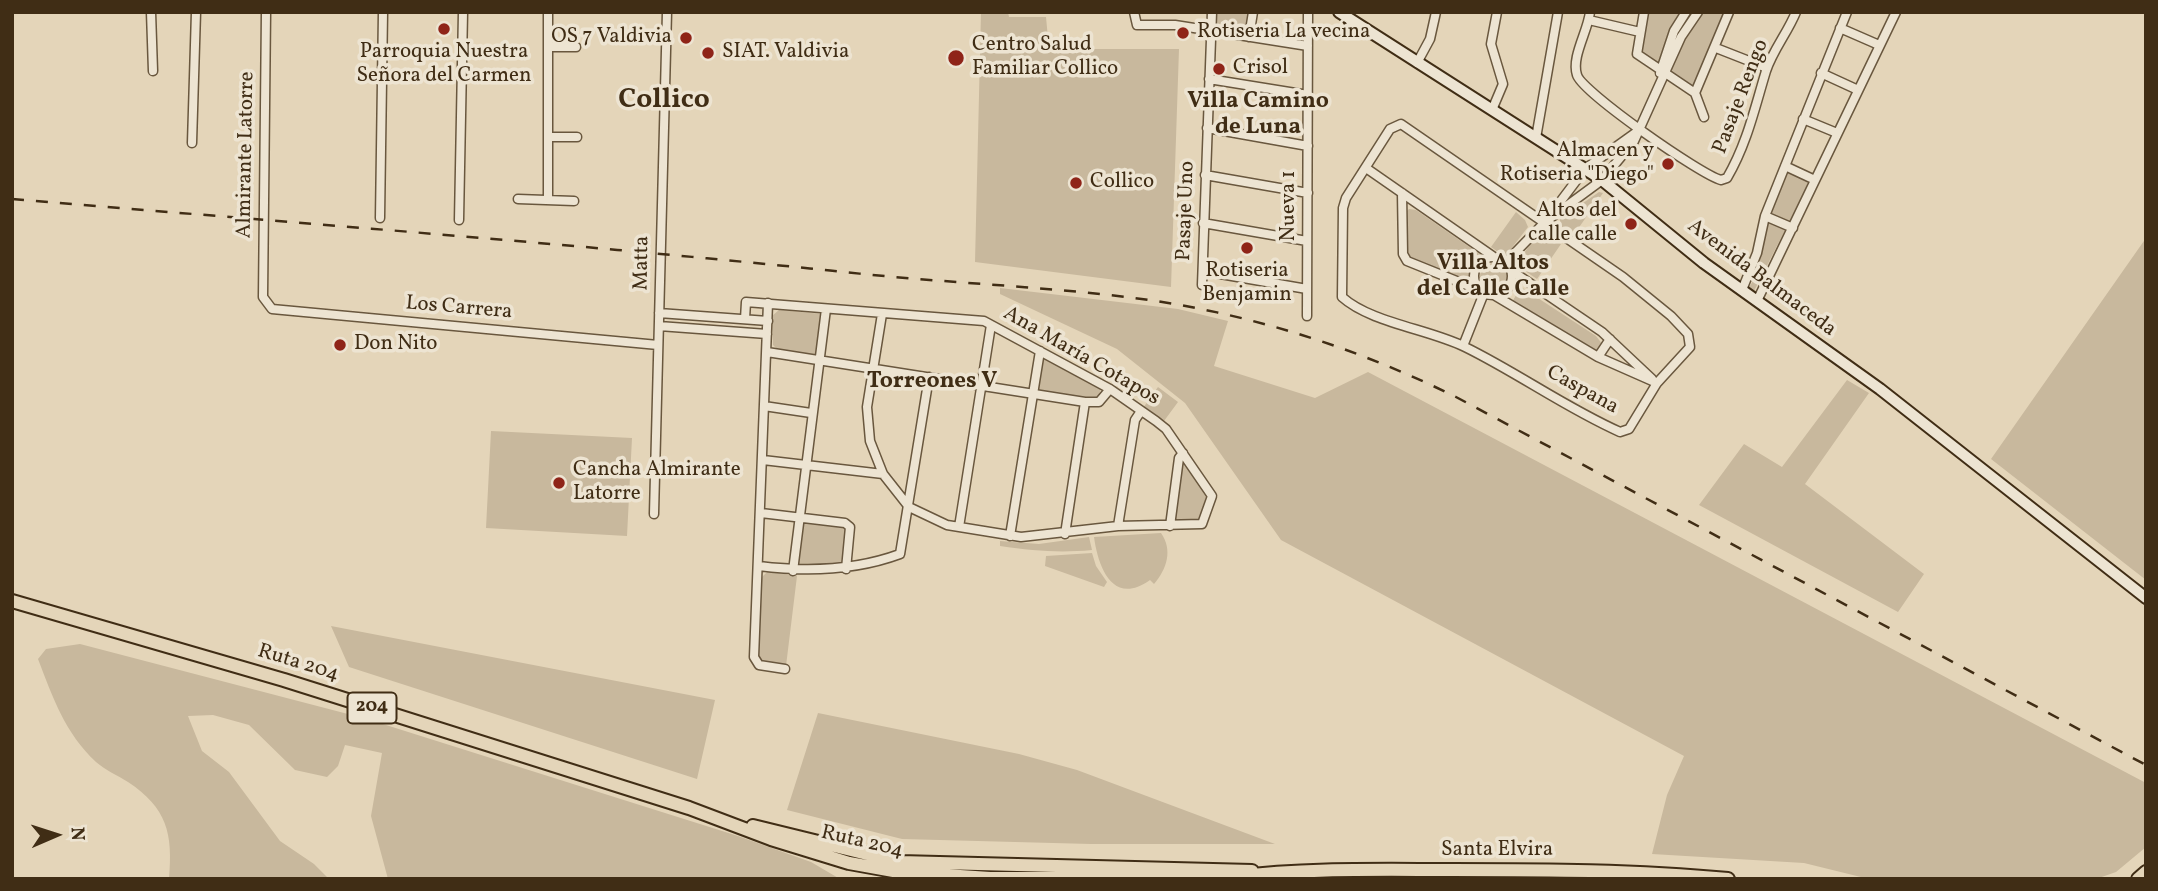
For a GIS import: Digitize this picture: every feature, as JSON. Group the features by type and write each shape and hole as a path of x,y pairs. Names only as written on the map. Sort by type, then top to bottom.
{"main road":[{"name":"Avenida Balmaceda","path":"1339,12 1602,180 1742,290 1880,389 2146,598"},
{"name":"Ruta 204","path":"12,601 284,680 730,822 900,862 995,864"},
{"name":"Ruta 204","path":"730,822 771,839 849,863 899,872 995,878"},
{"name":"Santa Elvira","path":"995,864 1235,868 1266,873"},
{"path":"995,864 995,878"},
{"name":"Santa Elvira","path":"995,878 1642,870 1728,879"},
{"path":"2138,879 2146,872"}],"street":[{"path":"151,12 153,71"},
{"path":"192,143 196,12"},
{"name":"Almirante Latorre","path":"263,297 266,12"},
{"path":"380,218 383,12"},
{"path":"458,220 463,12"},
{"path":"548,12 548,200"},
{"name":"Matta","path":"654,514 667,12"},
{"path":"1134,12 1137,25 1175,25 1308,46"},
{"name":"Pasaje Uno","path":"1202,285 1212,12"},
{"path":"1249,37 1253,12"},
{"name":"Nueva 1","path":"1307,316 1308,12"},
{"path":"1418,62 1430,39 1436,12"},
{"path":"1492,110 1503,84 1491,44 1497,12"},
{"path":"1536,138 1558,12"},
{"path":"1644,12 1637,54 1695,93 1704,117"},
{"path":"1545,222 1602,180 1641,130 1664,73 1674,31 1686,12"},
{"path":"1664,73 1681,37 1698,12"},
{"path":"1695,93 1729,12"},
{"name":"Pasaje Rengo","path":"1641,130 1706,173 1721,180 1727,178 1737,161 1759,103 1767,68 1796,12"},
{"path":"1742,290 1757,253 1765,216 1847,12"},
{"path":"1757,301 1896,12"},
{"path":"1640,32 1590,16 1576,64 1576,74 1581,83 1641,130"},
{"path":"1840,28 1880,45"},
{"path":"549,47 576,47"},
{"path":"1716,48 1767,68"},
{"path":"1821,73 1858,90"},
{"path":"1209,79 1308,95"},
{"path":"1803,119 1837,133"},
{"name":"Caspana","path":"1401,124 1623,277 1671,316 1688,334 1690,347 1657,383 1629,429 1620,432 1463,346 1392,321 1349,303 1342,297 1343,208 1366,168 1390,129 1401,124"},
{"path":"1207,128 1308,146"},
{"path":"1506,262 1545,222 1585,169 1641,130"},
{"path":"548,136 577,137"},
{"path":"1785,166 1815,180"},
{"path":"1366,168 1494,257 1506,262 1512,271 1610,339 1657,383"},
{"path":"1205,175 1308,193"},
{"path":"1402,193 1403,254 1407,261 1494,295 1598,357 1657,383"},
{"path":"518,199 574,201"},
{"path":"1765,216 1793,228"},
{"path":"1203,223 1307,241"},
{"path":"1463,346 1482,292 1474,278 1477,265 1494,257"},
{"path":"1203,271 1307,289"},
{"path":"1494,295 1508,289 1512,271"},
{"name":"Los Carrera","path":"263,297 272,309 658,345"},
{"path":"746,319 746,302 768,303 754,657 759,665 785,669"},
{"name":"Ana María Cotapos","path":"768,303 984,321 1110,389 1167,429 1212,496 1202,524 1170,526"},
{"path":"793,571 804,466 827,309"},
{"path":"659,313 768,321"},
{"path":"882,314 867,407 870,441 883,474 909,507 959,527 1010,536 1044,537 1118,526 1170,526 1183,453"},
{"path":"959,527 991,325"},
{"path":"659,326 768,334"},
{"path":"1598,357 1610,339"},
{"path":"1010,536 1040,351"},
{"path":"767,352 1084,402 1099,402 1110,389"},
{"path":"759,566 793,571 846,569 900,554 929,377"},
{"path":"1065,534 1084,402"},
{"path":"764,407 811,413"},
{"path":"1118,526 1135,420 1141,411"},
{"path":"763,460 883,474"},
{"path":"761,513 845,523 850,527 846,569"}],"shaded area":[{"name":"Collico","path":"981,12 1008,12 1009,17 1046,17 1049,49 1179,49 1171,287 975,262"},
{"path":"1214,12 1250,12 1247,31 1213,27"},
{"path":"1648,12 1685,12 1661,64 1641,53"},
{"path":"1701,12 1726,12 1693,89 1670,73 1689,28"},
{"path":"1790,172 1806,179 1808,185 1753,293 1748,289 1756,276 1761,240"},
{"path":"1599,192 1603,193 1573,236 1560,225 1560,219"},
{"path":"1409,209 1416,210 1481,255 1483,259 1476,264 1469,283 1406,260 1405,213"},
{"path":"1516,212 1528,227 1507,254 1501,254 1491,247"},
{"path":"1546,234 1561,244 1537,279 1516,265 1531,243"},
{"path":"2146,238 2146,580 1991,459"},
{"path":"1494,263 1504,267 1508,277 1504,287 1494,291 1484,287 1480,277 1484,267"},
{"path":"1521,287 1596,336 1603,345 1599,351 1592,350 1512,302"},
{"path":"1000,288 1178,309 1228,321 1214,366 1315,398 1368,372 2146,783 2146,847 2116,872 2096,879 1869,879 1804,863 1652,854 1667,795 1684,756 1281,540 1185,403 1117,349 1000,294"},
{"path":"779,310 823,314 817,356 778,350 773,345 772,316"},
{"path":"1041,357 1101,387 1099,396 1091,400 1037,391"},
{"path":"1847,380 1869,393 1805,484 1924,574 1898,612 1699,505 1744,444 1782,467"},
{"path":"1158,387 1178,402 1164,421 1143,408"},
{"name":"Cancha Almirante Latorre","path":"491,431 632,438 627,536 486,528"},
{"path":"1183,458 1207,494 1200,518 1196,521 1174,520"},
{"path":"807,520 847,527 844,564 799,565 802,522"},
{"path":"1161,533 1167,546 1167,559 1154,584 1150,580 1126,589 1109,580 1099,560 1094,537"},
{"path":"1089,537 1092,550 1047,551 1000,546 1000,541 1039,544"},
{"path":"1092,553 1096,566 1107,582 1104,587 1045,566 1046,556"},
{"path":"768,571 797,576 786,666 762,662 758,656 762,577"},
{"path":"331,626 715,700 697,779 349,667"},
{"path":"80,644 367,719 738,836 811,862 840,879 388,879 371,816 382,753 345,745 338,766 327,777 295,770 249,725 213,715 188,716 202,751 229,772 280,841 314,864 329,879 169,879 170,848 165,823 159,812 141,792 100,765 85,751 61,714 38,659 46,649"},
{"path":"818,713 1019,754 1077,770 1275,844 1091,844 902,839 787,810"}],"railway":[{"path":"12,199 544,243 1083,292 1195,308 1272,326 1384,364 1456,397 2146,765"}],"place":[{"name":"Parroquia Nuestra Señora del Carmen","path":"444,29"},
{"name":"Rotiseria La vecina","path":"1183,33"},
{"name":"OS 7 Valdivia","path":"686,38"},
{"name":"SIAT. Valdivia","path":"708,53"},
{"name":"Centro Salud Familiar Collico","path":"956,58"},
{"name":"Crisol","path":"1219,69"},
{"name":"Almacen y Rotiseria \"Diego\"","path":"1668,164"},
{"name":"Collico","path":"1076,183"},
{"name":"Altos del calle calle","path":"1631,224"},
{"name":"Rotiseria Benjamin","path":"1247,248"},
{"name":"Don Nito","path":"340,345"},
{"name":"Cancha Almirante Latorre","path":"559,483"}],"district":[{"name":"Collico","path":"664,102"},
{"name":"Villa Camino de Luna","path":"1258,116"},
{"name":"Villa Altos del Calle Calle","path":"1493,278"},
{"name":"Torreones V","path":"932,383"}]}
